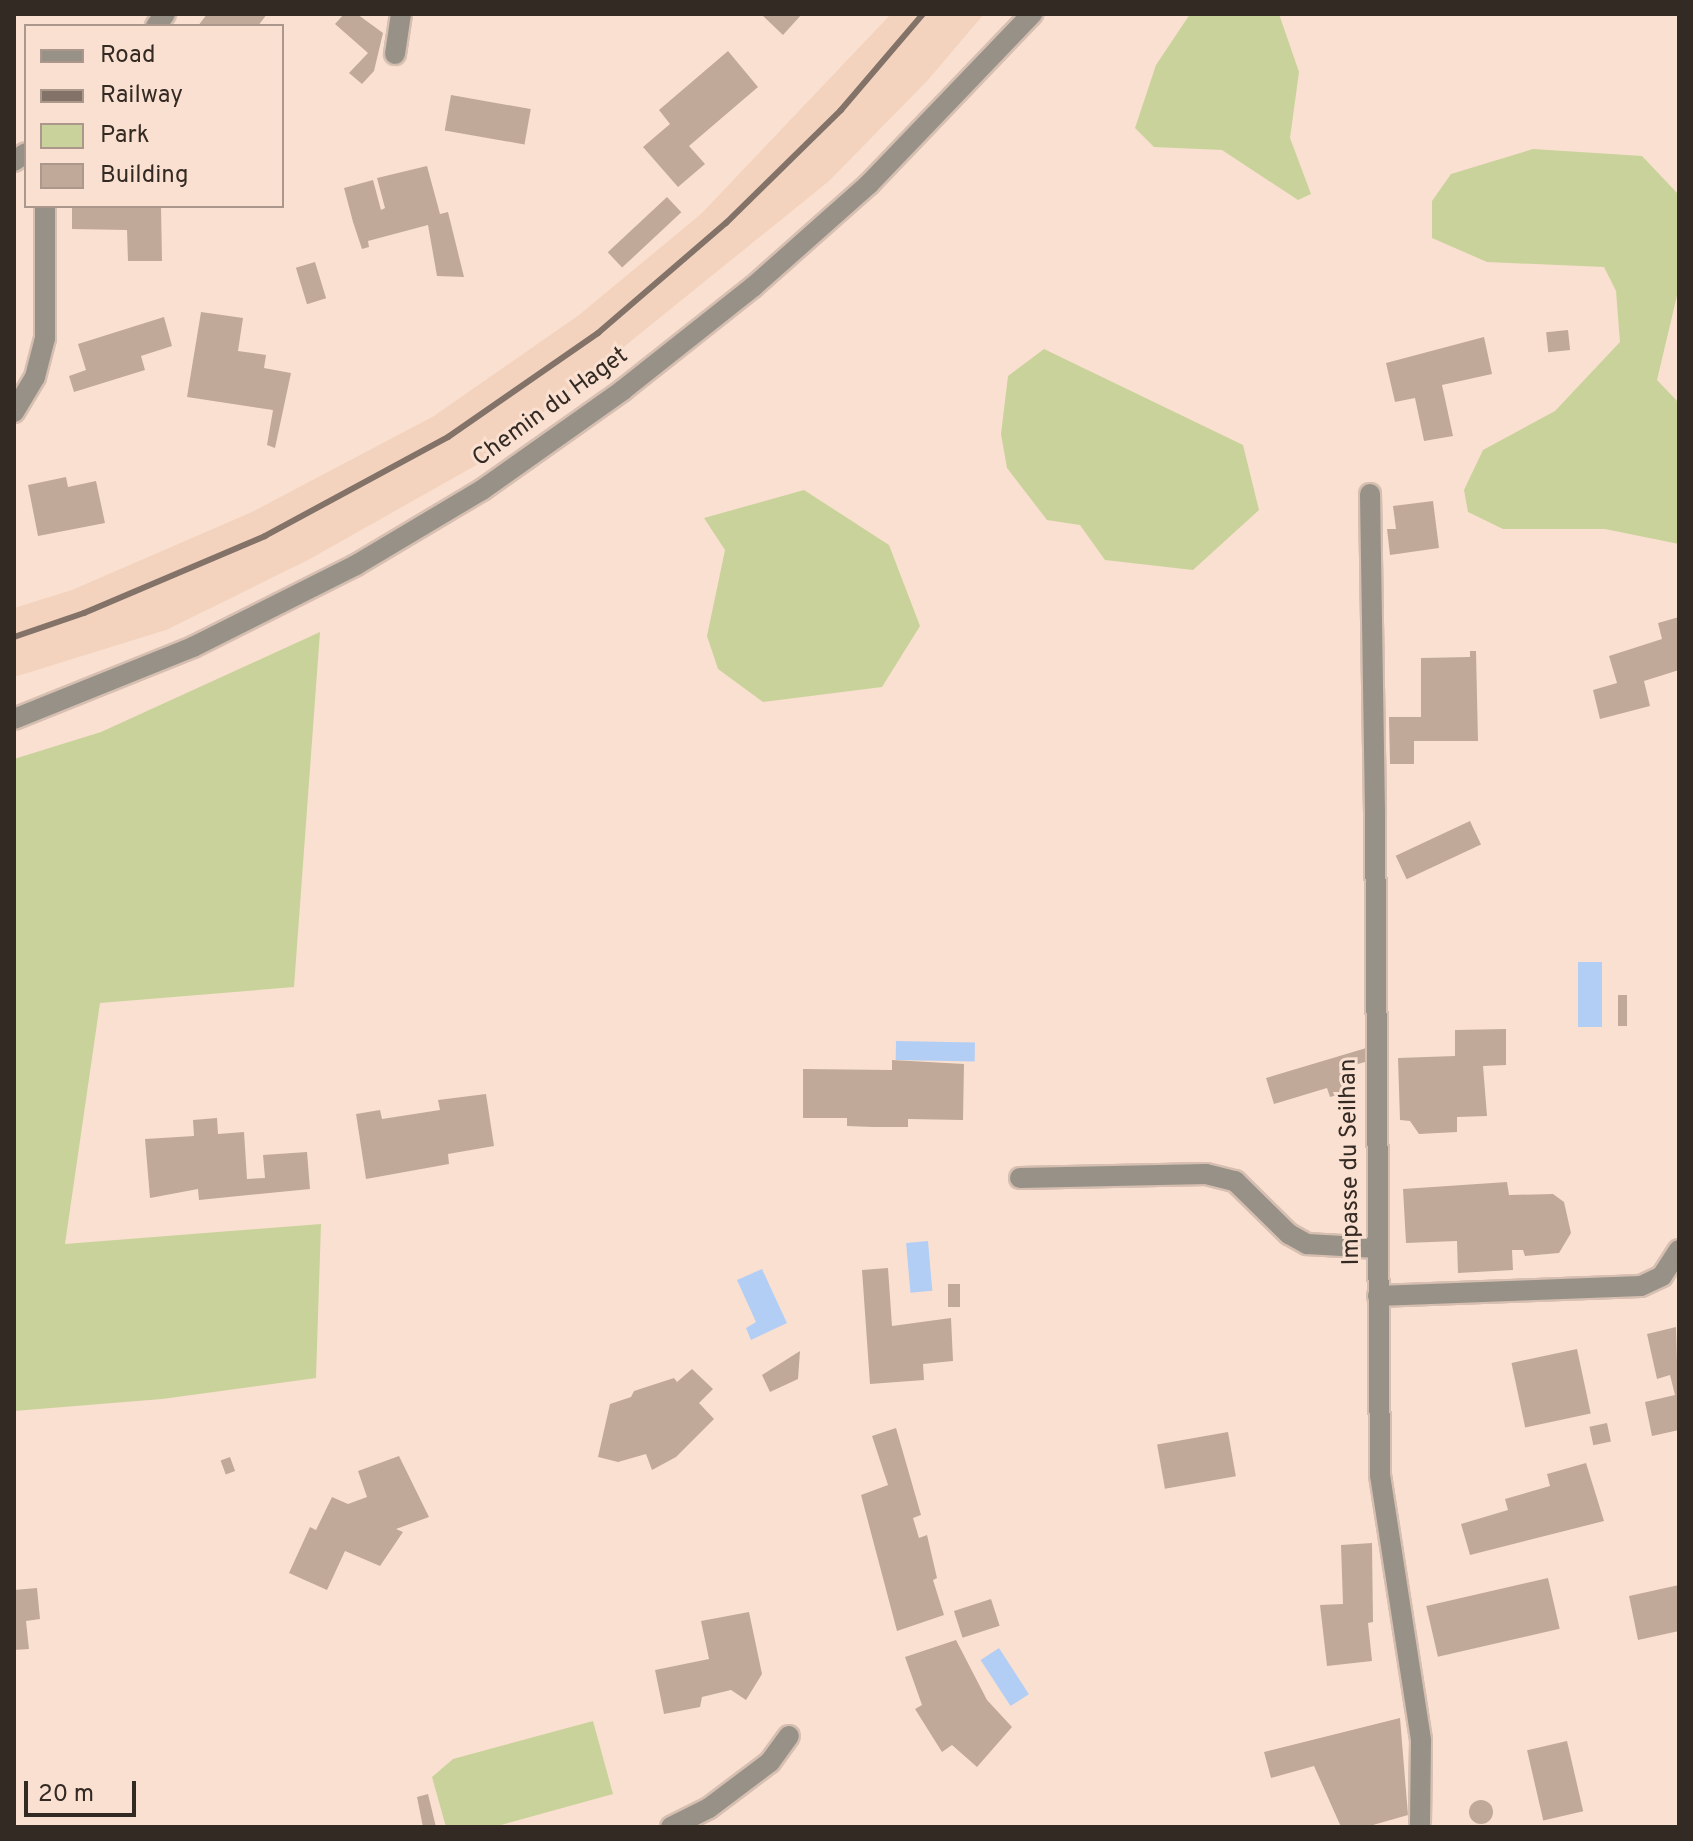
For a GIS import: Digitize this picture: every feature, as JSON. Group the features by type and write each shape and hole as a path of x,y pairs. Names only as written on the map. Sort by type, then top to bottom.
{"street":[{"path":"395,54 401,14"},
{"name":"Chemin du Haget","path":"14,719 193,647 356,565 482,490 623,390 753,287 869,184 1032,14"},
{"path":"14,412 35,377 45,338 45,208"},
{"name":"Impasse du Seilhan","path":"1370,494 1380,1475 1421,1741 1420,1827"},
{"path":"1020,1178 1206,1174 1235,1181 1289,1234 1307,1244 1377,1248"},
{"path":"1378,1296 1641,1286 1662,1276 1679,1250"},
{"path":"671,1827 709,1808 770,1762 789,1736"}],"shaded area":[{"path":"891,14 984,14 928,80 829,181 480,463 308,560 166,630 14,677 14,608 72,590 252,512 434,416 579,315 701,214"}],"green space":[{"path":"1190,14 1279,14 1299,72 1290,138 1311,194 1298,200 1222,150 1154,147 1135,128 1156,65"},
{"path":"1533,149 1642,156 1679,195 1679,287 1657,380 1679,403 1679,544 1605,529 1503,529 1468,512 1464,490 1483,450 1555,411 1620,342 1616,291 1604,267 1487,262 1432,238 1432,201 1451,174"},
{"path":"1044,349 1243,445 1259,510 1193,570 1105,560 1080,525 1047,520 1007,468 1001,434 1008,376"},
{"path":"804,490 889,545 920,626 882,687 763,702 718,669 707,636 725,550 704,518"},
{"path":"320,632 294,987 100,1003 65,1244 321,1224 316,1378 162,1399 14,1411 14,759 101,732"},
{"path":"593,1721 613,1794 494,1827 446,1827 432,1777 453,1759"}],"water":[{"path":"1578,962 1602,962 1602,1027 1578,1027"},
{"path":"896,1041 975,1042 975,1061 896,1060"},
{"path":"928,1241 932,1291 910,1293 906,1243"},
{"path":"762,1269 787,1323 751,1340 746,1328 756,1322 737,1280"},
{"path":"999,1648 1029,1694 1011,1706 981,1660"}],"building":[{"path":"207,14 267,14 260,24 200,24"},
{"path":"344,14 357,14 383,33 374,71 362,84 349,73 368,53 335,24"},
{"path":"761,14 802,14 783,35"},
{"path":"728,51 758,87 689,146 705,164 678,187 643,147 670,124 659,110"},
{"path":"451,95 531,109 525,145 445,130"},
{"path":"427,166 440,214 448,212 464,277 437,276 428,225 368,241 369,247 362,249 353,222 344,188 373,180 381,210 385,208 377,178"},
{"path":"667,197 681,212 622,268 608,252"},
{"path":"72,208 161,208 162,261 128,261 127,230 72,229"},
{"path":"315,262 326,298 307,304 296,268"},
{"path":"201,312 243,318 238,351 266,355 264,368 291,373 275,448 267,445 273,410 187,397"},
{"path":"164,317 172,346 141,356 145,370 74,392 69,376 86,370 78,344"},
{"path":"1568,330 1570,350 1548,352 1546,332"},
{"path":"1484,337 1492,374 1442,385 1453,436 1424,441 1415,398 1395,402 1386,363"},
{"path":"66,477 68,487 96,481 105,523 38,536 28,485"},
{"path":"1433,501 1439,548 1390,555 1387,529 1396,529 1393,506"},
{"path":"1679,617 1679,670 1644,681 1650,706 1600,719 1593,690 1617,683 1609,656 1662,639 1658,623"},
{"path":"1470,651 1476,651 1478,741 1414,741 1414,764 1390,764 1389,717 1421,717 1421,658 1470,657"},
{"path":"1470,821 1481,845 1407,879 1396,856"},
{"path":"1618,995 1627,995 1627,1026 1618,1026"},
{"path":"1506,1029 1506,1065 1483,1066 1487,1116 1457,1117 1457,1132 1419,1134 1410,1121 1400,1120 1398,1058 1455,1056 1455,1030"},
{"path":"1373,1046 1372,1060 1351,1066 1358,1089 1330,1097 1327,1088 1274,1104 1266,1078"},
{"path":"892,1060 964,1064 963,1120 908,1119 908,1127 873,1127 847,1126 847,1118 803,1118 803,1069 892,1070"},
{"path":"486,1094 494,1146 448,1154 449,1164 366,1179 356,1114 380,1110 382,1119 440,1110 438,1100"},
{"path":"217,1118 218,1134 244,1132 247,1179 265,1178 263,1155 307,1152 310,1189 199,1200 198,1189 150,1198 145,1139 194,1136 193,1120"},
{"path":"1507,1182 1509,1195 1553,1194 1564,1202 1571,1233 1559,1253 1525,1256 1523,1250 1512,1250 1513,1270 1458,1273 1457,1241 1406,1243 1403,1189"},
{"path":"888,1268 892,1326 951,1318 953,1361 923,1364 924,1380 870,1384 862,1270"},
{"path":"948,1284 960,1284 960,1307 948,1307"},
{"path":"1676,1327 1679,1430 1652,1436 1645,1402 1675,1395 1670,1375 1657,1379 1647,1334"},
{"path":"1577,1349 1591,1414 1525,1427 1511,1363"},
{"path":"800,1351 798,1379 770,1392 762,1375"},
{"path":"692,1369 713,1389 699,1403 714,1419 676,1457 652,1470 646,1454 618,1462 598,1457 610,1404 631,1397 634,1391 674,1378 677,1382"},
{"path":"1607,1423 1611,1442 1593,1445 1589,1427"},
{"path":"896,1428 921,1515 913,1518 919,1538 927,1535 937,1578 933,1580 944,1615 897,1631 861,1495 888,1485 872,1436"},
{"path":"1228,1432 1236,1476 1165,1489 1157,1445"},
{"path":"399,1456 429,1517 396,1529 403,1532 380,1566 345,1551 327,1590 289,1573 310,1527 316,1530 332,1497 348,1504 367,1497 358,1471"},
{"path":"230,1457 235,1471 226,1475 221,1460"},
{"path":"1586,1463 1604,1521 1470,1555 1461,1524 1508,1510 1505,1499 1550,1486 1547,1474"},
{"path":"1372,1543 1373,1622 1368,1623 1372,1661 1327,1666 1320,1605 1343,1604 1341,1545"},
{"path":"1548,1578 1560,1629 1438,1657 1426,1606"},
{"path":"1679,1585 1679,1631 1638,1640 1629,1596"},
{"path":"37,1588 40,1619 26,1621 29,1649 14,1650 14,1590"},
{"path":"991,1599 1000,1626 963,1638 954,1611"},
{"path":"749,1612 762,1674 746,1700 731,1690 702,1697 700,1707 664,1714 655,1670 709,1659 701,1621"},
{"path":"956,1640 987,1700 1012,1727 977,1767 952,1745 942,1752 915,1709 922,1705 905,1657"},
{"path":"1400,1718 1408,1815 1366,1827 1341,1827 1314,1766 1271,1778 1264,1752"},
{"path":"1567,1741 1583,1811 1543,1820 1527,1750"},
{"path":"428,1794 436,1827 423,1827 417,1797"},
{"path":"1481,1800 1490,1803 1493,1812 1490,1821 1481,1824 1472,1821 1469,1812 1472,1803"}],"railway":[{"path":"14,637 84,613 265,536 448,437 598,333 726,223 841,110 923,14"}]}
